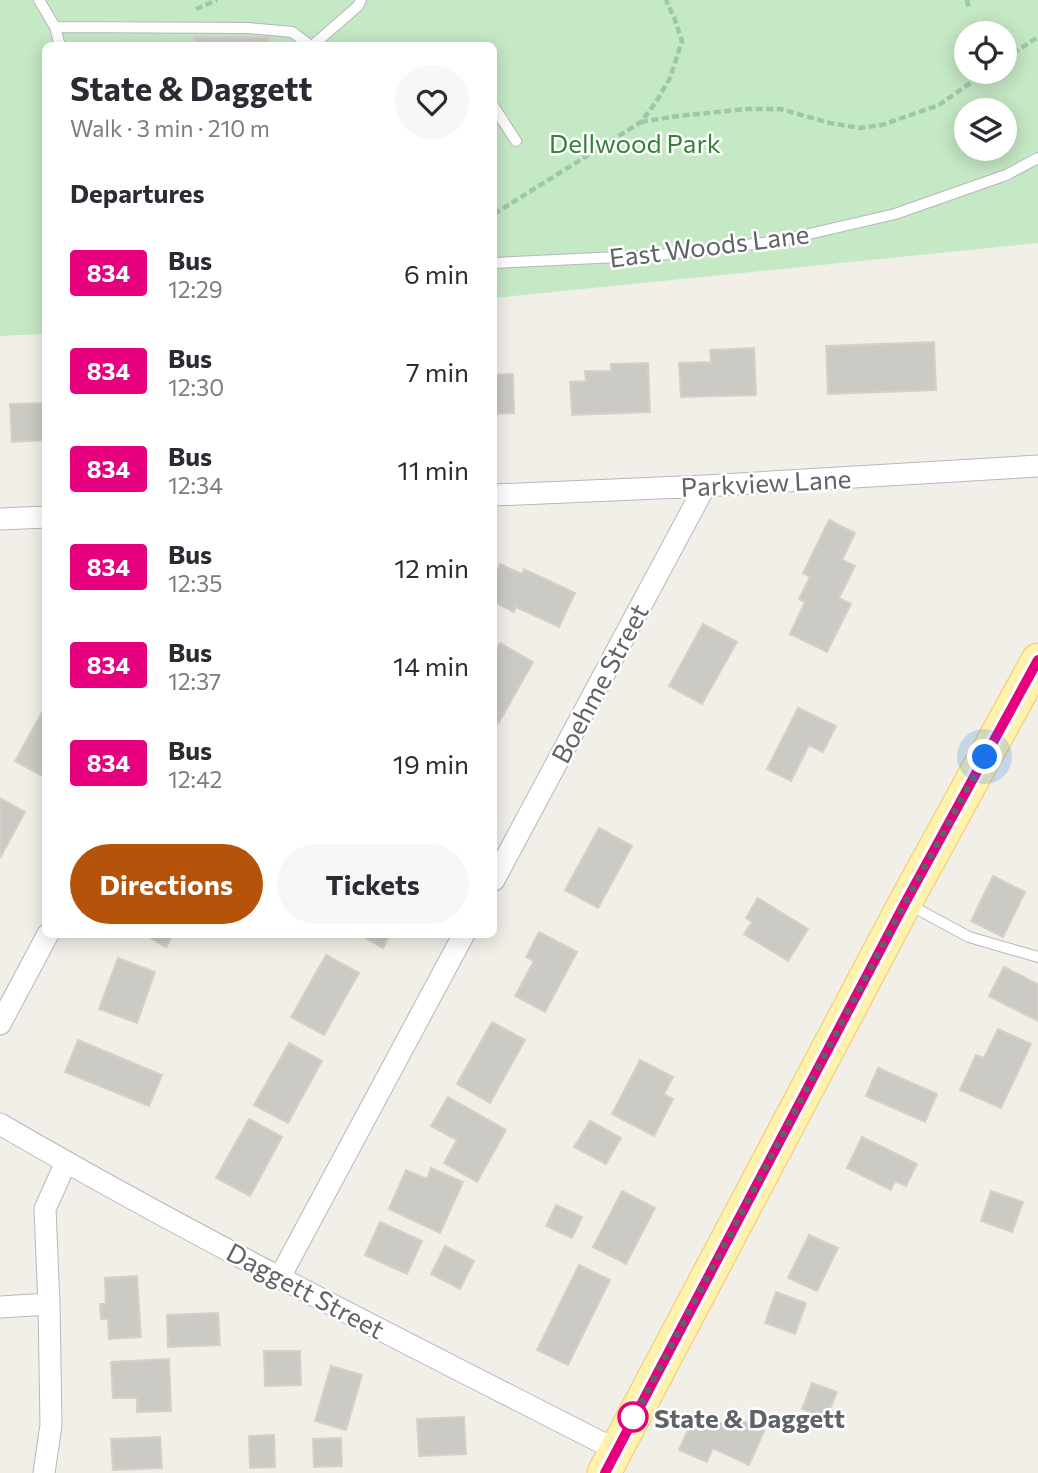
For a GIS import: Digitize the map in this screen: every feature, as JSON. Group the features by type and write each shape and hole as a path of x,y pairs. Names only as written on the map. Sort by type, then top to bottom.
{"main road":[{"path":"610,1462 905,903 1038,660"}],"street":[{"name":"Parkview Lane","path":"497,495 705,486 1038,466"},
{"name":"Boehme Street","path":"497,874 705,486"},
{"path":"0,519 42,517"},
{"path":"0,1024 46,938"},
{"path":"280,1278 462,938"},
{"name":"Daggett Street","path":"0,1124 610,1462"},
{"path":"44,1473 51,1425 45,1209 66,1162"},
{"path":"0,1307 49,1304"}],"lane":[{"path":"39,0 55,27 59,42"},
{"path":"317,42 358,6 361,0"},
{"path":"55,27 248,28 292,32 306,42"},
{"path":"497,112 516,141"},
{"name":"East Woods Lane","path":"497,263 660,255 779,241 895,214 1006,175 1038,158"},
{"path":"905,903 969,937 1038,957"}],"path":[{"path":"497,212 641,122 670,78 682,41 666,0"},
{"path":"967,0 969,9"},
{"path":"1017,51 1038,37"},
{"path":"641,122 747,109 780,108 830,123 860,128 882,125 939,105 969,84"}],"green space":[{"name":"Dellwood Park","path":"0,0 1038,0 1038,243 497,298 497,42 42,42 42,334 0,336"}],"building":[{"path":"194,37 269,37 269,42 194,42"},
{"path":"934,342 936,390 828,394 826,346"},
{"path":"754,348 756,395 681,397 679,363 711,362 710,350"},
{"path":"648,363 650,412 572,415 570,382 586,381 585,371 611,371 611,364"},
{"path":"513,374 514,413 497,414 497,375"},
{"path":"42,403 42,440 12,442 10,404"},
{"path":"829,520 855,533 842,560 855,566 839,598 851,604 827,652 790,634 805,602 799,599 810,577 803,573"},
{"path":"500,564 522,574 524,569 575,593 559,627 516,607 514,612 497,604 497,570"},
{"path":"703,624 737,642 702,704 669,686"},
{"path":"500,643 533,662 498,724 497,723 497,649"},
{"path":"798,708 836,726 823,752 809,745 791,781 767,769"},
{"path":"42,712 42,776 15,761"},
{"path":"0,798 25,812 0,858"},
{"path":"599,828 632,846 598,908 565,890"},
{"path":"993,876 1025,892 1003,937 971,921"},
{"path":"758,898 808,929 788,961 744,934 752,922 746,918"},
{"path":"539,932 577,952 545,1012 515,996 534,961 526,957"},
{"path":"151,938 171,938 166,947"},
{"path":"366,938 388,938 383,948"},
{"path":"326,955 359,973 324,1035 291,1017"},
{"path":"118,958 155,972 137,1023 99,1009"},
{"path":"1004,967 1038,984 1038,1021 989,996"},
{"path":"492,1022 525,1040 490,1103 457,1084"},
{"path":"998,1029 1031,1044 1001,1108 960,1090 976,1055 984,1058"},
{"path":"78,1040 162,1075 149,1106 65,1072"},
{"path":"289,1043 322,1061 288,1123 254,1105"},
{"path":"640,1060 673,1077 664,1094 673,1099 654,1136 612,1114"},
{"path":"878,1068 937,1094 925,1122 866,1096"},
{"path":"448,1097 506,1130 477,1182 444,1163 457,1140 431,1126"},
{"path":"249,1119 282,1137 250,1196 216,1178"},
{"path":"590,1121 621,1138 606,1164 574,1147"},
{"path":"862,1137 917,1164 906,1186 895,1181 891,1190 847,1168"},
{"path":"431,1168 463,1182 440,1233 389,1209 406,1170 427,1179"},
{"path":"622,1191 655,1208 626,1264 593,1247"},
{"path":"991,1191 1023,1202 1012,1232 981,1221"},
{"path":"556,1205 582,1217 572,1238 546,1226"},
{"path":"380,1222 422,1241 407,1274 365,1255"},
{"path":"809,1235 838,1248 817,1291 788,1278"},
{"path":"445,1246 474,1261 460,1289 431,1274"},
{"path":"579,1265 610,1280 568,1365 537,1350"},
{"path":"137,1276 141,1337 109,1339 108,1319 101,1319 100,1304 106,1304 105,1278"},
{"path":"776,1292 806,1303 795,1334 765,1323"},
{"path":"218,1313 220,1345 168,1347 167,1315"},
{"path":"264,1351 300,1351 301,1385 265,1386"},
{"path":"169,1359 171,1411 137,1412 137,1398 113,1398 111,1362"},
{"path":"331,1366 362,1375 346,1430 315,1421"},
{"path":"812,1383 837,1392 826,1419 802,1409"},
{"path":"696,1412 727,1426 731,1415 764,1431 749,1465 713,1448 707,1462 679,1450"},
{"path":"464,1417 466,1454 419,1456 417,1419"},
{"path":"274,1435 275,1467 250,1468 249,1436"},
{"path":"160,1437 162,1468 113,1470 111,1439"},
{"path":"341,1438 342,1466 314,1467 313,1439"}],"bus line":[{"name":"834","path":"605,1473 905,903 1038,660"}],"place":[{"name":"State & Daggett","path":"633,1417"}],"route":[{"path":"633,1417 629,1426 985,757"}]}
